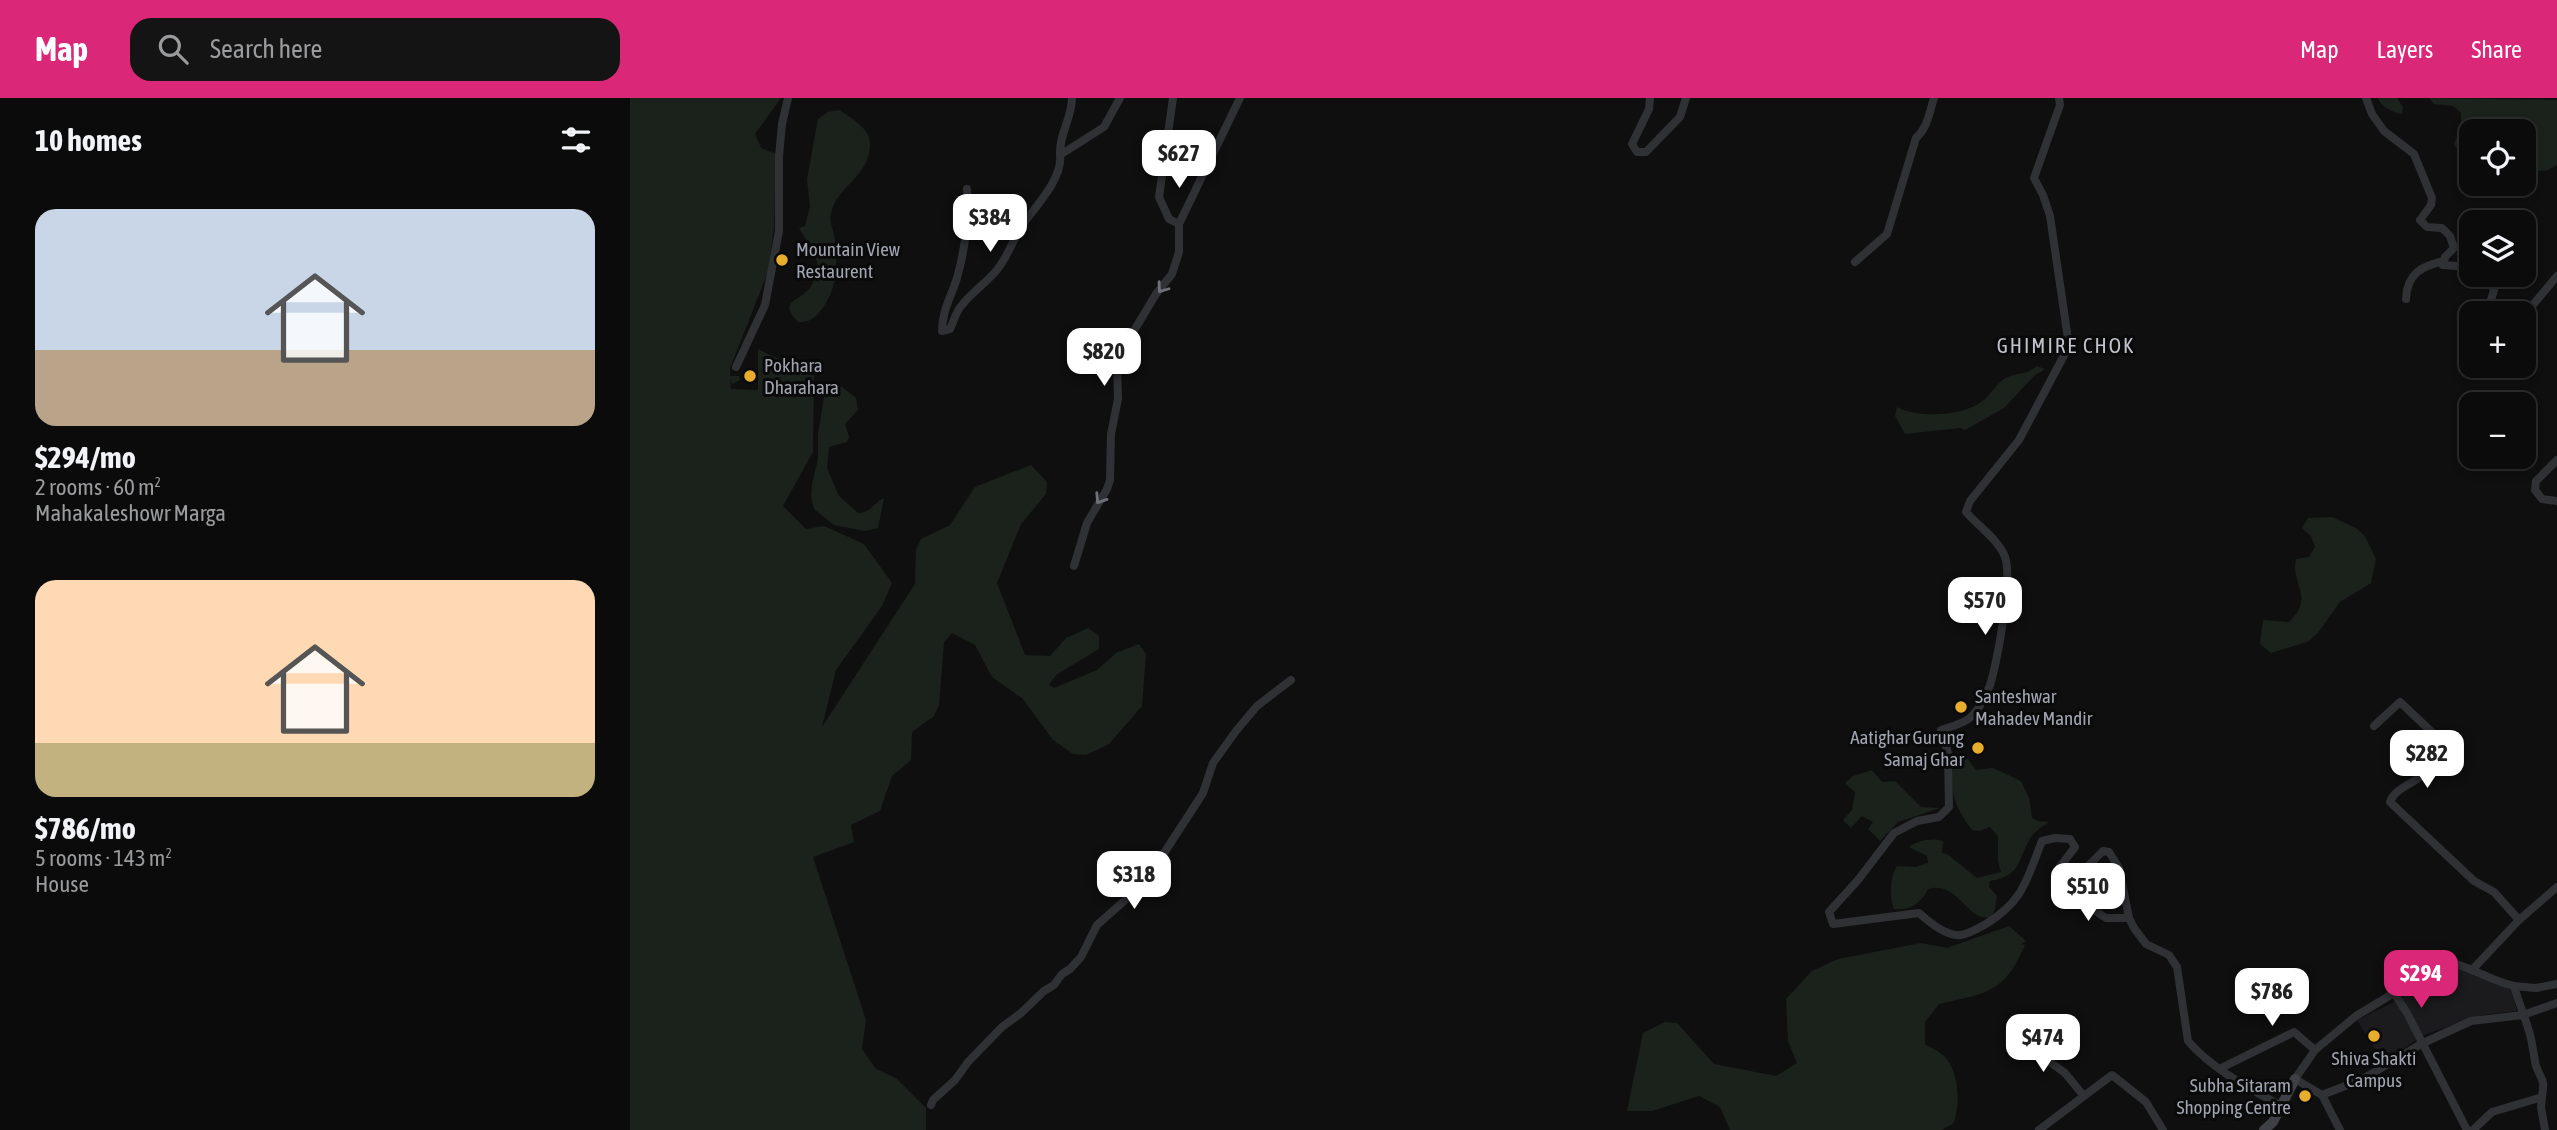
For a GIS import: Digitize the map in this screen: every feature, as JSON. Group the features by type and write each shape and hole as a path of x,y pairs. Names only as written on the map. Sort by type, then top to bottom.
{"main road":[{"path":"2264,1130 2273,1122 2295,1079"}],"street":[{"path":"736,367 748,336 765,305 779,231 779,156 788,98"},
{"path":"967,189 968,222 956,282 942,316 942,331 950,329 960,306 997,271 1023,225 1039,205 1061,164 1059,143 1072,109 1072,98"},
{"path":"1060,155 1104,127 1121,98"},
{"path":"1173,98 1159,197 1169,219 1179,224"},
{"path":"1074,566 1087,523 1110,480 1112,425 1118,399 1117,365 1120,354 1156,294 1172,274 1180,252 1179,224 1240,98"},
{"path":"1650,98 1649,110 1632,144 1637,152 1646,152 1680,117 1686,98"},
{"path":"1854,262 1887,234 1916,138 1923,132 1928,121 1934,98"},
{"path":"2059,98 2060,105 2034,178 2050,216 2069,346 2019,440 1969,501 1966,513 2006,558 2008,574 2001,630 1990,684 1983,701 1970,718 1941,730 1948,753 1949,807 1940,817 1917,821 1894,833 1829,912 1833,924 1919,913 1945,931 1960,936 2007,910 2018,898 2042,842 2055,838 2070,839 2075,847 2056,872 2057,881 2074,880 2103,851 2109,852 2119,868 2129,918 2146,944 2169,955 2177,967 2188,1041 2221,1068 2281,1106"},
{"path":"2366,98 2372,114 2384,131 2414,154 2432,198 2431,205 2420,220 2427,227 2442,228 2450,236 2454,248 2445,257 2443,265 2459,266"},
{"path":"2406,299 2407,283 2415,274 2432,264 2444,261"},
{"path":"2492,287 2488,310 2532,306 2557,276"},
{"path":"2557,460 2536,481 2535,490 2542,499 2557,500"},
{"path":"931,1105 1002,1027 1044,990 1054,985 1081,957 1097,925 1132,894 1155,867 1203,793 1213,763 1236,731 1257,706 1291,680"},
{"path":"2374,726 2400,702 2437,737 2443,749 2433,765 2425,774 2392,795 2390,802 2393,808 2474,881 2494,892 2519,920"},
{"path":"2074,880 2091,908 2106,918 2129,918"},
{"path":"2472,970 2519,920 2557,887"},
{"path":"2340,1130 2322,1096 2295,1079 2315,1051 2356,1016 2394,993 2402,969 2439,961 2472,970 2497,983 2536,988 2557,984"},
{"path":"2514,986 2531,1037 2536,1066 2544,1082 2541,1107 2545,1130"},
{"path":"2394,993 2467,1130"},
{"path":"2322,1096 2363,1079 2421,1044 2471,1021 2523,1015 2557,1003"},
{"path":"2221,1068 2296,1032 2315,1051"},
{"path":"2017,1038 2064,1073 2083,1095"},
{"path":"2039,1130 2112,1075 2146,1102 2163,1130"},
{"path":"2473,1130 2492,1112 2542,1097"}],"shaded area":[{"path":"630,98 781,98 755,134 761,148 776,154 774,227 768,272 730,368 730,376 739,376 740,380 732,384 730,378 731,389 758,390 758,349 814,376 813,452 783,506 806,529 824,526 864,544 892,583 882,606 836,670 822,727 915,584 916,550 921,539 950,525 975,487 1031,465 1047,482 1046,494 1021,524 997,583 1025,655 1050,656 1066,638 1088,628 1099,636 1099,649 1056,675 1049,685 1054,688 1097,670 1116,653 1139,644 1146,654 1142,706 1109,744 1086,755 1073,754 1053,740 1023,699 992,677 975,645 952,633 944,642 939,705 934,716 912,732 911,760 892,776 880,811 851,825 854,842 813,857 866,1020 862,1049 876,1069 896,1078 926,1108 926,1130 630,1130"},
{"path":"2378,98 2397,98 2403,107 2402,114 2388,109"},
{"path":"2429,98 2557,100 2557,165 2548,170 2536,171 2536,119 2461,119 2461,113 2453,106 2434,104"},
{"path":"840,110 860,124 867,134 870,145 868,156 859,173 840,195 831,213 836,274 829,298 816,316 798,322 792,315 790,306 810,288 818,269 812,250 799,228 805,226 810,207 807,179 818,119 828,112"},
{"path":"2459,130 2459,148 2454,144"},
{"path":"2037,366 2045,369 2034,376 2004,408 1965,430 1960,428 1905,434 1895,416 1897,407 1929,414 1965,410 1984,400 2004,379"},
{"path":"836,386 842,387 856,398 858,410 845,424 849,437 847,442 829,447 827,468 839,496 858,513 866,511 884,498 878,528 865,531 834,525 814,509 812,484 818,459 818,434 825,391"},
{"path":"2332,517 2356,528 2365,536 2376,559 2371,583 2340,602 2317,634 2307,642 2271,653 2260,644 2263,620 2289,622 2301,605 2296,559 2309,557 2315,547 2311,536 2302,528 2308,518"},
{"path":"1958,753 1968,759 1976,770 1993,768 2021,781 2029,798 2032,818 2049,822 2031,837 2014,871 1990,881 1989,887 1997,896 1994,913 1989,918 1977,915 1949,892 1936,888 1928,889 1919,902 1910,907 1894,909 1891,887 1897,866 1916,867 1928,863 1927,856 1909,847 1920,841 1943,841 1942,853 1977,878 2001,872 1998,836 1990,827 1979,831 1972,830 1956,803 1952,770 1953,758"},
{"path":"1872,770 1882,782 1895,781 1921,807 1940,808 1898,822 1880,841 1868,829 1873,822 1862,816 1851,828 1843,820 1852,810 1855,792 1845,783 1853,776"},
{"path":"2009,926 2026,941 2021,944 2025,945 2009,973 1992,989 1939,1004 1925,1022 1925,1044 1942,1054 1949,1062 1956,1079 1956,1117 1953,1124 1941,1130 1730,1130 1720,1107 1699,1096 1652,1111 1627,1111 1643,1033 1665,1022 1677,1023 1714,1064 1776,1076 1797,1063 1788,1041 1786,999 1812,971 1838,959 1921,943 1947,948"},
{"path":"2437,962 2462,969 2511,990 2517,1011 2482,1015 2421,1036 2384,1063 2357,1020 2396,1001 2401,973"}],"place":[{"name":"Mountain View Restaurent","path":"782,260"},
{"name":"Pokhara Dharahara","path":"750,376"},
{"name":"Santeshwar Mahadev Mandir","path":"1961,707"},
{"name":"Aatighar Gurung Samaj Ghar","path":"1978,748"},
{"name":"Shiva Shakti Campus","path":"2374,1036"},
{"name":"Subha Sitaram Shopping Centre","path":"2305,1096"}],"district":[{"name":"GHIMIRE CHOK","path":"2066,346"}]}
